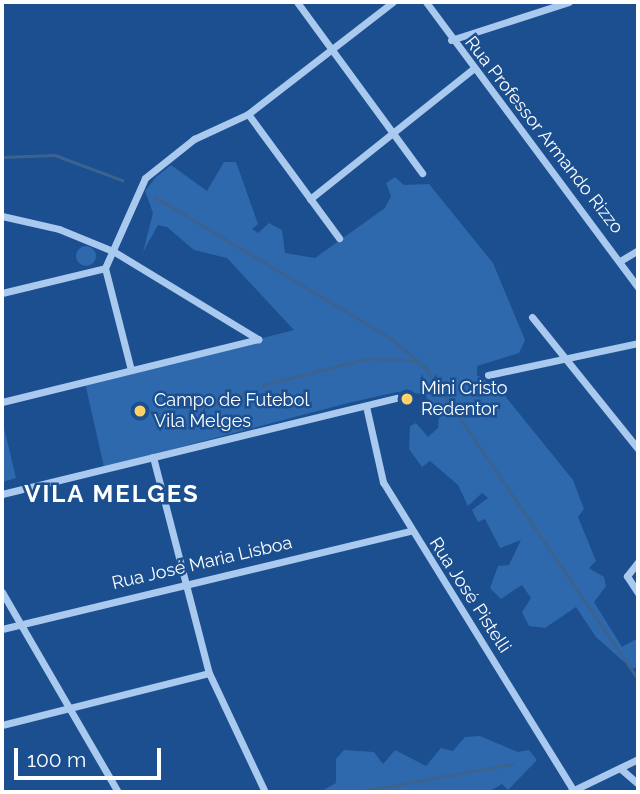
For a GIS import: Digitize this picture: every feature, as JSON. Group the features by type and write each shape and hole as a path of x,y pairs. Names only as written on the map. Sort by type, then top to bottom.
{"street":[{"path":"297,2 422,173"},
{"path":"131,370 105,268 134,196 159,163 248,114 393,2"},
{"name":"Rua Professor Armando Rizzo","path":"426,2 451,40 638,287"},
{"path":"451,40 569,2"},
{"path":"310,199 473,69"},
{"path":"248,114 339,238"},
{"path":"2,216 59,229 113,251 258,339 2,402"},
{"path":"620,261 638,250"},
{"path":"2,293 105,268"},
{"path":"532,317 638,449"},
{"path":"488,375 638,343"},
{"path":"2,494 397,398"},
{"name":"Rua José Pistelli","path":"366,406 383,482 410,531 572,791"},
{"path":"153,457 183,582 209,673 265,792"},
{"name":"Rua José Maria Lisboa","path":"2,629 183,582 410,531"},
{"path":"638,562 628,579 638,593"},
{"path":"2,592 118,792"},
{"path":"2,725 209,673"},
{"path":"572,791 638,759"},
{"path":"621,769 638,784"}],"shaded area":[{"path":"224,162 236,162 258,224 252,229 258,233 269,223 282,230 285,253 315,258 385,208 391,196 386,183 395,177 404,185 429,184 493,263 525,340 519,353 477,366 477,375 501,391 573,480 584,509 578,517 596,561 589,568 604,577 606,586 594,602 622,647 638,638 638,667 632,669 596,637 576,607 545,628 529,626 522,612 531,598 522,585 501,599 490,588 498,566 509,565 521,540 500,548 485,519 478,522 472,510 488,498 482,493 468,506 458,485 430,461 422,467 409,449 410,426 416,423 428,437 438,428 439,416 424,394 397,392 348,403 104,467 85,383 294,330 227,258 194,250 167,227 158,225 143,252 153,213 145,191 156,177 171,165 207,191"},
{"path":"82,246 90,246 96,256 90,266 82,266 76,260 76,252"},
{"path":"2,419 16,478 2,482"},
{"path":"480,736 518,752 529,750 537,760 508,790 502,784 488,792 320,792 336,783 336,759 344,750 374,752 383,764 395,750 426,766 441,748 453,751 465,737"}],"waterway":[{"path":"2,157 55,155 122,180"},
{"path":"155,197 391,338 426,368 638,679"},
{"path":"263,385 369,358 417,361"},
{"path":"194,410 247,393"},
{"path":"357,792 513,764"}],"place":[{"name":"Mini Cristo Redentor","path":"407,399"},
{"name":"Campo de Futebol Vila Melges","path":"140,411"}],"district":[{"name":"VILA MELGES","path":"112,494"}]}
